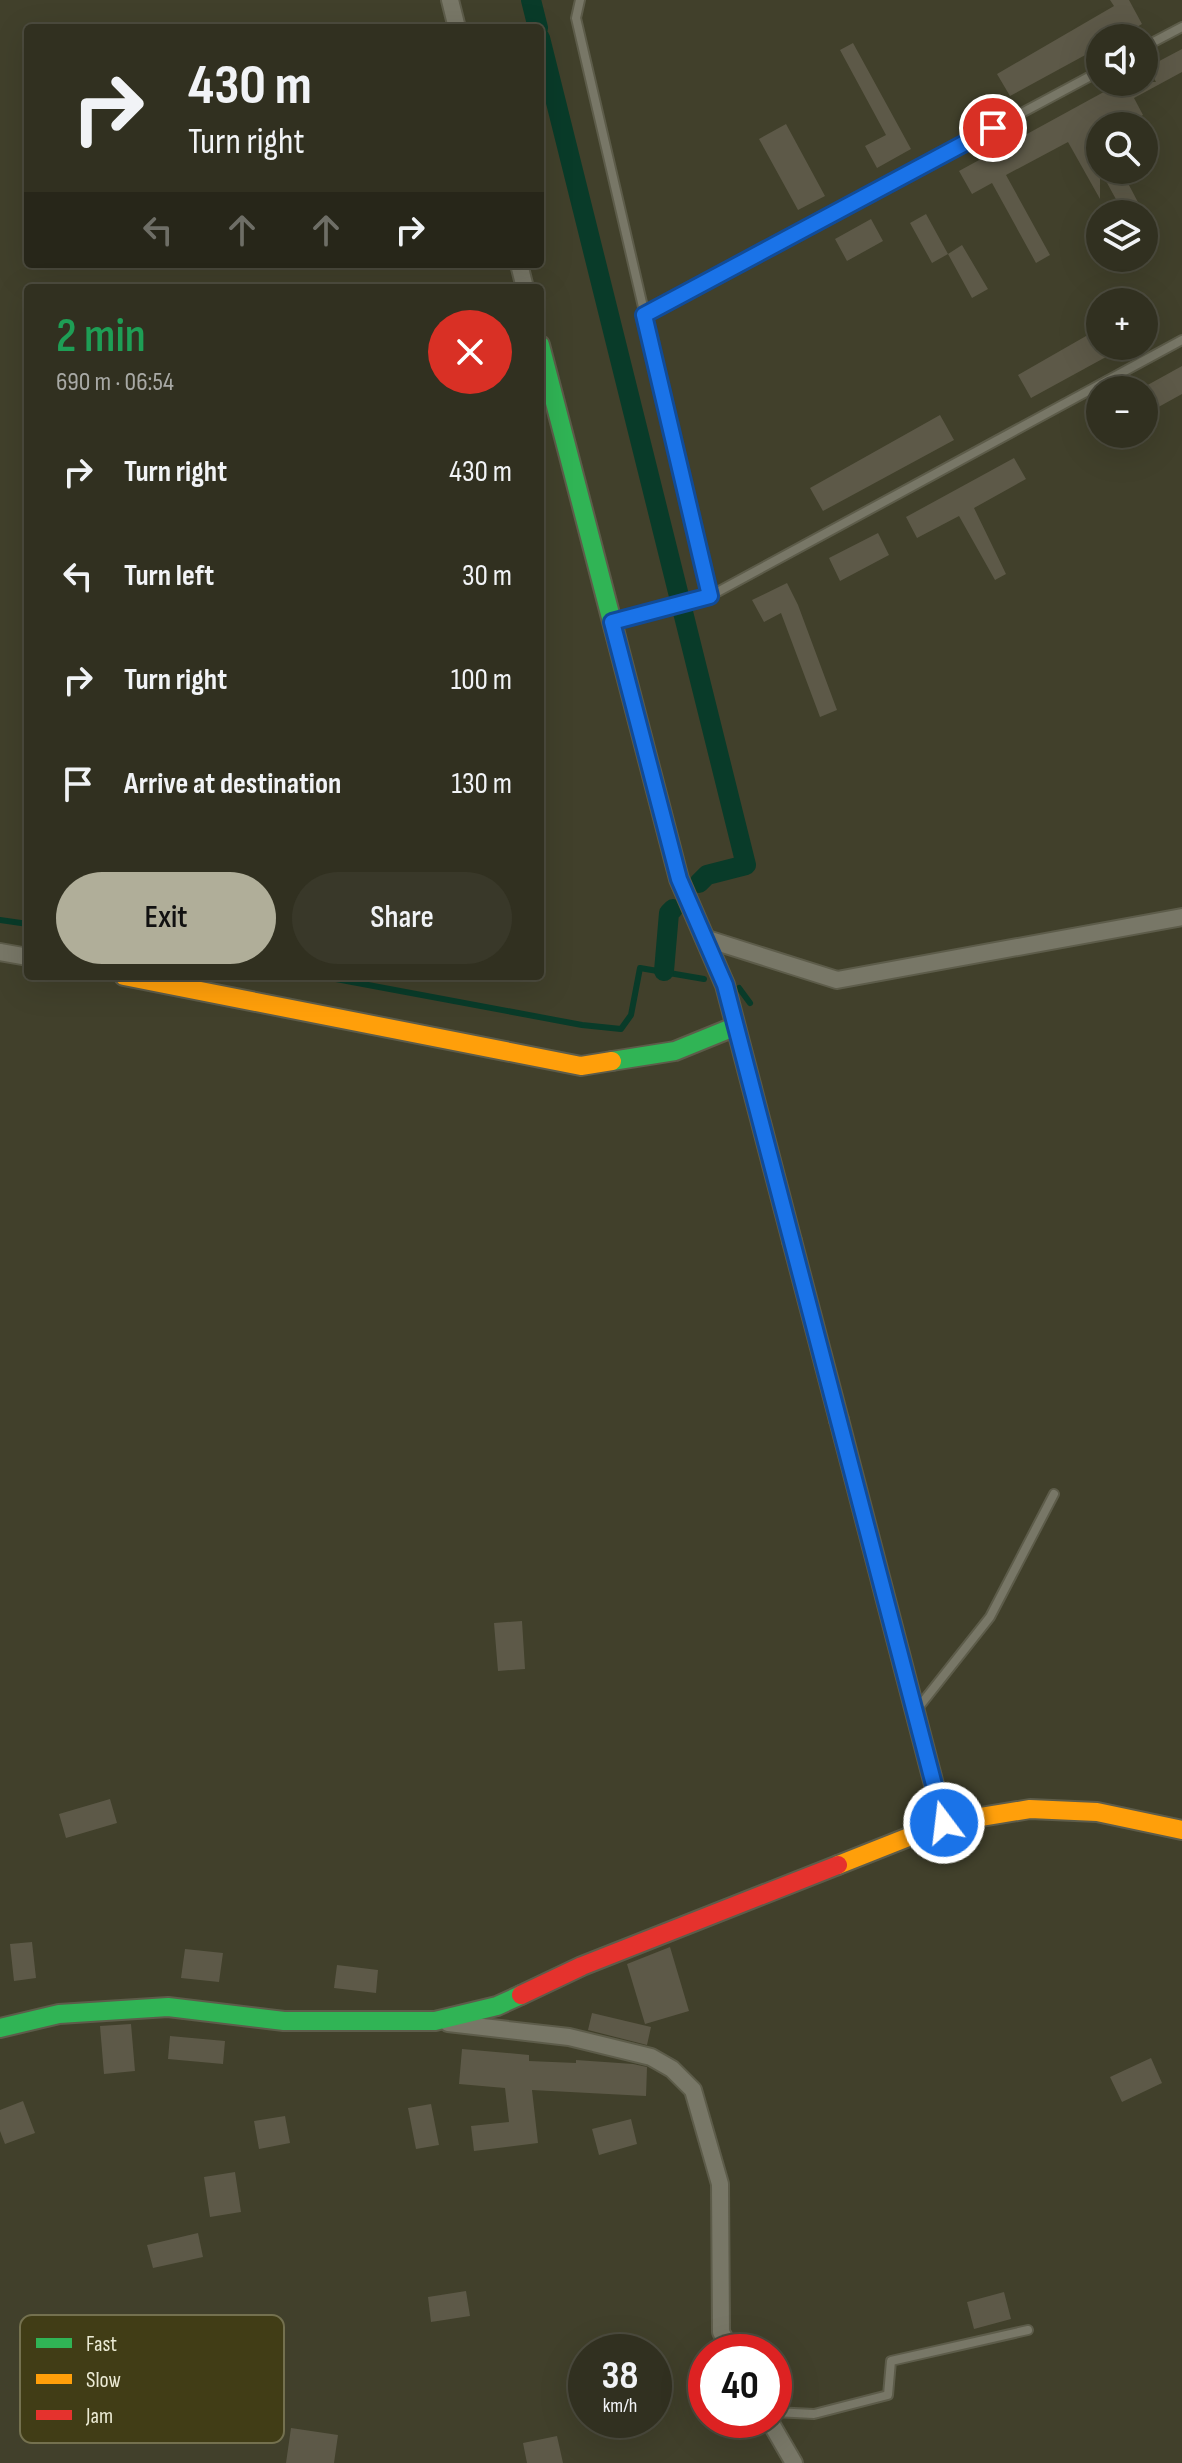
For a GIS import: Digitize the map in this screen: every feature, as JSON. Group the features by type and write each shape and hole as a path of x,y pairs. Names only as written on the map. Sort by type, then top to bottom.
{"street":[{"path":"450,0 456,24"},
{"path":"544,360 679,879 725,985 944,1823"},
{"path":"704,938 837,980 1182,917"},
{"path":"0,952 24,956"},
{"path":"144,980 581,1066 675,1051 734,1027"},
{"path":"435,2021 497,2006 582,1966 944,1823 1030,1809 1097,1812 1182,1830"},
{"path":"0,2028 59,2014 168,2007 284,2021 435,2021 569,2037 651,2057 672,2069 693,2090 720,2184 722,2334"},
{"path":"779,2438 794,2463"}],"lane":[{"path":"580,0 576,18 709,596"},
{"path":"1158,40 1182,27"},
{"path":"644,315 1086,78"},
{"path":"612,622 709,596 1182,340"},
{"path":"915,1712 990,1617 1054,1494"},
{"path":"792,2413 814,2414 888,2395 891,2361 1028,2330"}],"building":[{"path":"1110,0 1129,0 1142,24 1086,24 1086,55 1010,96 997,74 1114,6"},
{"path":"853,43 911,149 877,168 865,146 886,135 840,50"},
{"path":"1182,49 1182,72 1158,85 1158,62"},
{"path":"1096,96 1138,96 1134,98 1141,112 1086,112 1086,174 1068,142 1006,175 1050,255 1036,263 992,183 972,194 959,171"},
{"path":"786,124 825,196 798,210 759,139"},
{"path":"1092,184 1100,184 1100,199"},
{"path":"1108,184 1128,184 1137,200 1116,200"},
{"path":"926,214 948,254 932,263 910,223"},
{"path":"871,219 883,241 847,261 835,239"},
{"path":"962,245 988,289 972,298 948,254"},
{"path":"1086,336 1086,360 1100,360 1031,398 1018,375"},
{"path":"1182,366 1182,394 1158,407 1158,379"},
{"path":"940,415 954,440 823,511 810,488"},
{"path":"1014,458 1026,479 974,508 1006,574 995,580 959,516 917,538 906,517"},
{"path":"878,533 889,555 840,581 829,558"},
{"path":"787,583 837,710 820,717 781,613 764,622 752,600"},
{"path":"522,1621 525,1669 498,1671 494,1623"},
{"path":"110,1799 117,1823 66,1838 59,1814"},
{"path":"32,1942 36,1978 14,1981 10,1944"},
{"path":"670,1947 689,2011 645,2024 627,1964"},
{"path":"185,1949 223,1953 219,1982 181,1978"},
{"path":"337,1965 378,1970 376,1993 334,1988"},
{"path":"592,2013 651,2027 647,2045 588,2030"},
{"path":"131,2024 135,2071 104,2074 100,2026"},
{"path":"170,2036 225,2041 223,2064 168,2059"},
{"path":"462,2049 529,2055 529,2061 576,2063 576,2060 647,2067 646,2096 532,2090 538,2143 474,2151 471,2126 509,2122 505,2088 459,2084"},
{"path":"1151,2058 1162,2083 1122,2102 1110,2077"},
{"path":"23,2101 35,2133 5,2144 0,2131 0,2110"},
{"path":"431,2104 439,2145 416,2149 408,2108"},
{"path":"285,2116 290,2143 259,2149 254,2121"},
{"path":"631,2119 637,2144 599,2155 592,2129"},
{"path":"235,2172 241,2212 210,2217 204,2177"},
{"path":"198,2233 203,2257 153,2268 147,2245"},
{"path":"466,2291 470,2316 431,2322 428,2297"},
{"path":"1004,2292 1011,2319 974,2329 967,2302"},
{"path":"291,2428 338,2435 334,2463 286,2463"},
{"path":"557,2436 563,2463 527,2463 523,2443"}],"waterway":[{"path":"531,0 537,24"},
{"path":"544,54 746,865 707,875 699,883"},
{"path":"664,971 669,913 673,909"},
{"path":"0,920 24,923"},
{"path":"341,980 582,1025 621,1029 631,1015 640,968 704,979"},
{"path":"739,988 750,1003"}],"traffic: fast":[{"path":"544,360 679,879 725,985 792,1241"},
{"path":"612,1061 675,1051 734,1027"},
{"path":"0,2028 59,2014 168,2007 284,2021 435,2021 497,2006 521,1995"}],"traffic: slow":[{"path":"144,980 581,1066 612,1061"},
{"path":"839,1420 944,1823"},
{"path":"838,1865 944,1823 1030,1809 1097,1812 1182,1830"}],"traffic: jam":[{"path":"792,1241 839,1420"},
{"path":"521,1995 582,1966 838,1865"}],"route":[{"path":"944,1823 725,985 679,879 612,622 710,596 644,315 993,128"}]}
